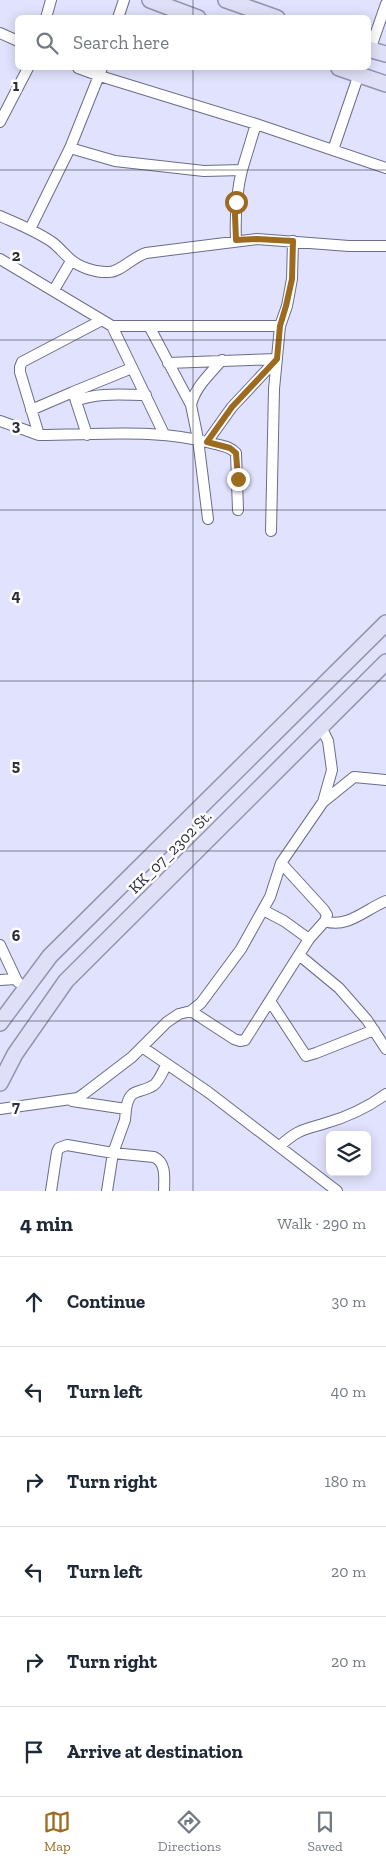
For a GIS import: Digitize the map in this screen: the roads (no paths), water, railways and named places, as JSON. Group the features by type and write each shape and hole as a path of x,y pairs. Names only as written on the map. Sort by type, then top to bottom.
{"main road":[{"path":"153,0 190,15"},
{"path":"226,0 268,15"},
{"path":"371,50 386,54"},
{"path":"346,70 386,84"},
{"name":"KK_07_2302 St.","path":"0,1022 20,984 386,623"},
{"name":"KK_07_2302 St.","path":"0,1083 15,1054 66,981 386,662"}],"street":[{"path":"47,15 51,0"},
{"path":"119,15 124,0"},
{"path":"371,45 386,4"},
{"path":"0,33 15,40"},
{"path":"0,122 27,70"},
{"path":"30,229 70,148 101,72 386,168"},
{"path":"333,150 359,74"},
{"path":"236,240 235,215 238,188 256,124"},
{"path":"70,148 115,161 134,164 204,170 242,170"},
{"path":"0,216 30,229 52,242 71,261 87,269 109,272 125,266 137,256 146,253 236,240 257,239 349,246 386,246"},
{"path":"271,531 273,413 277,359 280,326 292,279 293,241"},
{"path":"0,259 112,326 280,326"},
{"path":"54,290 71,261"},
{"path":"39,435 20,372 22,362 102,320"},
{"path":"112,326 164,434"},
{"path":"149,326 191,405 203,441 208,518"},
{"path":"168,363 277,359"},
{"path":"203,441 277,359"},
{"path":"191,405 193,396 198,388 222,360"},
{"path":"31,410 74,397 132,368"},
{"path":"74,397 146,395"},
{"path":"74,397 87,435"},
{"path":"0,421 39,435 164,434 230,448 236,453 238,510"},
{"path":"321,727 328,741 332,770 323,802"},
{"path":"0,1109 69,1100 85,1094 132,1057 167,1022 179,1014 191,1011 201,1003 240,949 270,897 281,864 323,802 354,777 386,780"},
{"path":"191,1011 240,1041 245,1040 309,939 325,921 327,915 324,910 281,864"},
{"path":"325,921 332,924 350,921 371,907 386,901"},
{"path":"263,910 284,921 309,939"},
{"path":"0,945 20,984"},
{"path":"299,955 340,988 374,1030 386,1049"},
{"path":"0,980 20,984"},
{"path":"270,1001 306,1056 374,1030"},
{"path":"142,1047 208,1092 337,1191"},
{"path":"106,1191 112,1153 125,1120 129,1096 135,1091 156,1083 167,1064"},
{"path":"280,1146 302,1129 325,1124 351,1114 372,1104 386,1094"},
{"path":"69,1100 126,1109"},
{"path":"51,1191 59,1148 67,1145 112,1153 154,1157 160,1160 164,1174 164,1191"}]}
